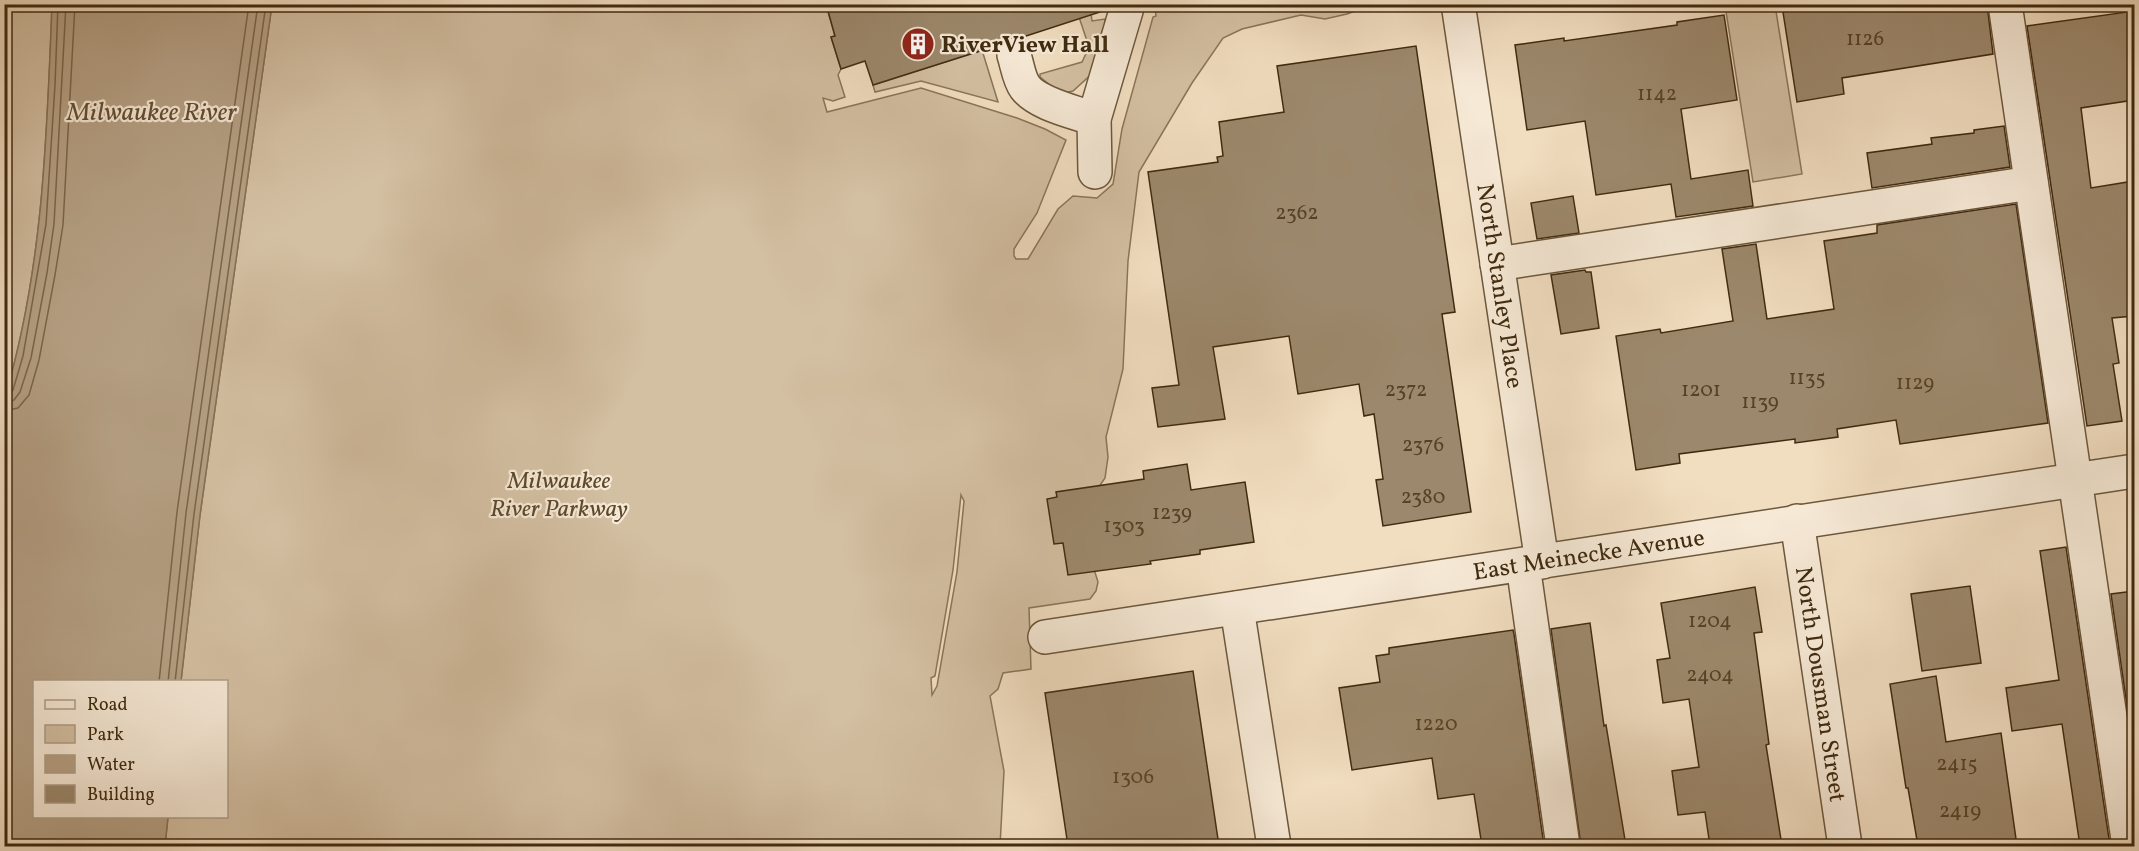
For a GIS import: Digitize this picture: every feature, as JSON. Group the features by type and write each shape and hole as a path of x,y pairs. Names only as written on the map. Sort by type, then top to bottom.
{"street":[{"path":"1095,172 1094,119 1128,4"},
{"path":"2005,4 2129,846"},
{"name":"North Stanley Place","path":"1460,7 1497,264 1533,563 1563,846"},
{"path":"1014,55 1023,86 1032,94 1044,101 1094,119"},
{"path":"1497,264 2031,183"},
{"name":"East Meinecke Avenue","path":"1045,637 2134,471"},
{"name":"North Dousman Street","path":"1797,521 1845,846"},
{"path":"1237,608 1274,846"}],"green space":[{"path":"5,5 52,5 41,202 28,301 5,397"},
{"name":"Milwaukee River Parkway","path":"272,5 826,5 835,36 831,37 841,69 838,75 845,97 833,101 823,98 827,112 921,88 1017,118 1066,140 1037,213 1014,249 1016,259 1028,259 1058,209 1073,196 1097,198 1113,184 1122,129 1153,17 1156,16 1155,5 1371,5 1325,19 1301,15 1242,29 1223,38 1192,83 1139,172 1128,261 1123,369 1106,437 1108,457 1105,478 1084,509 1081,527 1098,582 1096,591 1090,599 1029,608 1031,669 1003,673 998,689 990,696 1004,771 1000,846 165,846 168,818 228,818 228,680 181,680 200,515","holes":["961,495 964,501 957,572 937,686 932,695 931,678 935,676 953,570"]},
{"path":"1075,5 1090,5 1092,21 1105,19 1105,25 1096,70 1073,91 1064,93 1059,92 1040,77 1040,74 1082,62 1089,47"},
{"path":"1725,5 1775,5 1802,174 1753,182"},
{"path":"982,50 998,102 921,81 875,92 873,85"}],"water":[{"name":"Milwaukee River","path":"52,5 272,5 200,515 181,680 33,680 33,818 168,818 165,846 5,846 5,397 28,301 41,202"}],"building":[{"name":"RiverView Hall","path":"826,4 1102,4 1103,11 1020,38 1008,37 999,45 873,85 865,61 841,69 831,37 835,36"},
{"path":"1828,4 1987,4 1993,54 1842,78 1844,94 1797,102 1783,12"},
{"path":"2134,11 2134,100 2081,108 2091,188 2134,181 2134,316 2112,318 2119,363 2113,364 2122,421 2087,426 2027,26"},
{"path":"1724,15 1737,100 1681,109 1691,179 1748,170 1753,206 1676,217 1671,184 1596,195 1585,121 1527,130 1515,45 1564,38 1564,41 1677,25 1677,22"},
{"path":"1416,46 1455,312 1442,314 1471,512 1383,526 1376,480 1383,479 1374,414 1364,416 1359,384 1298,394 1289,336 1213,347 1225,419 1158,427 1152,388 1179,385 1148,172 1218,162 1217,157 1223,156 1219,122 1284,112 1277,66"},
{"path":"2004,126 2010,167 1872,188 1867,153 1932,144 1931,138 1974,133 1974,130"},
{"path":"1573,196 1579,233 1537,239 1531,203"},
{"path":"2016,204 2048,423 1900,444 1896,420 1837,429 1838,437 1795,443 1795,439 1679,454 1680,463 1636,470 1616,336 1660,329 1661,333 1733,321 1722,249 1756,244 1767,319 1834,309 1824,241 1877,233 1877,225"},
{"path":"1585,270 1591,272 1599,328 1561,334 1551,275"},
{"path":"1187,464 1191,490 1245,482 1254,542 1200,550 1200,554 1150,561 1151,564 1068,575 1063,543 1054,544 1047,499 1057,497 1056,492 1144,479 1143,471"},
{"path":"2066,547 2110,846 2080,846 2062,724 2012,731 2006,688 2059,680 2040,551"},
{"path":"1970,586 1981,663 1922,671 1911,594"},
{"path":"1755,587 1762,632 1754,633 1769,744 1766,745 1782,846 1710,846 1705,812 1678,815 1672,771 1699,767 1689,699 1663,703 1657,660 1670,658 1661,603"},
{"path":"2134,591 2134,755 2111,594"},
{"path":"1590,623 1604,726 1606,725 1626,846 1581,846 1551,629"},
{"path":"1513,630 1544,846 1482,846 1474,794 1438,799 1432,758 1352,770 1339,688 1380,682 1376,656 1389,654 1389,648"},
{"path":"1193,671 1219,846 1068,846 1045,693"},
{"path":"1936,676 1946,742 2001,733 2017,846 1918,846 1908,788 1906,788 1890,684"}],"place":[{"name":"RiverView Hall","path":"918,44"}]}
